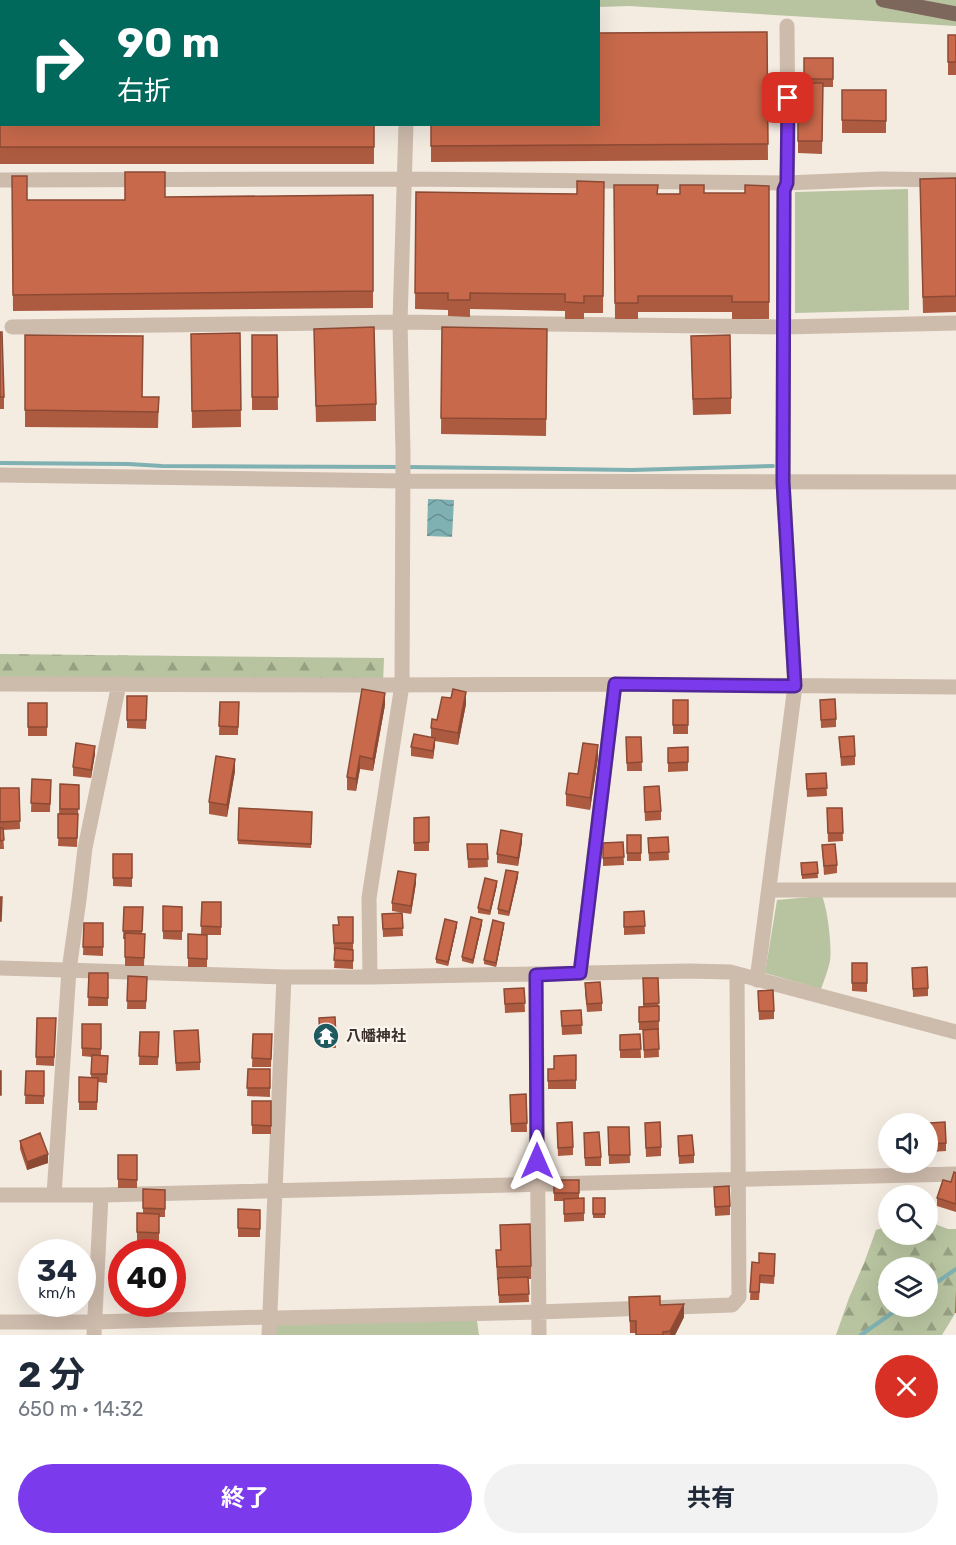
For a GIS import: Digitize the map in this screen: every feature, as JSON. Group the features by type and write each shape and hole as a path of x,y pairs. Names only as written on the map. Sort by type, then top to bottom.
{"main road":[{"path":"883,0 956,14"}],"street":[{"path":"757,980 795,686 783,479 787,26"},
{"path":"370,977 369,898 402,685 403,453 400,322 406,126"},
{"path":"0,180 404,179 787,183 880,179 956,180"},
{"path":"12,327 400,322 784,327 956,323"},
{"path":"0,475 956,482"},
{"path":"0,684 615,684 956,687"},
{"path":"54,1195 69,970 85,849 118,684"},
{"path":"580,973 615,684"},
{"path":"770,890 956,890"},
{"path":"0,968 370,977 730,972 956,1032"},
{"path":"536,975 539,1335"},
{"path":"0,1322 94,1328 269,1317 538,1312 732,1305 739,1297 737,975"},
{"path":"268,1335 284,976"},
{"path":"0,1195 101,1195 956,1174"},
{"path":"94,1328 101,1195"}],"green space":[{"path":"600,0 956,0 956,26 629,6 600,7"},
{"path":"908,189 909,310 795,313 795,192"},
{"path":"0,654 384,658 383,685 0,684"},
{"path":"822,896 828,919 830,961 821,989 765,973 777,900"},
{"path":"938,1225 956,1229 956,1312 942,1335 836,1335 878,1229 878,1245 938,1245"},
{"path":"476,1314 479,1335 269,1335 269,1317"}],"water":[{"path":"428,499 454,500 452,537 427,536"}],"building":[{"path":"767,32 768,144 431,146 431,126 600,126 600,33"},
{"path":"948,35 956,35 956,62 948,62"},
{"path":"804,58 833,58 833,79 804,79"},
{"path":"798,83 823,83 822,141 798,141"},
{"path":"842,90 886,90 886,121 842,120"},
{"path":"0,126 374,126 374,147 0,147"},
{"path":"125,172 165,172 165,197 373,195 373,291 13,295 12,176 27,176 27,200 125,200"},
{"path":"956,178 956,296 923,297 920,179"},
{"path":"577,181 604,182 603,296 584,296 584,303 565,302 565,294 470,293 470,300 448,300 448,293 415,293 416,192 577,194"},
{"path":"614,185 658,185 657,194 680,194 680,185 704,185 704,193 745,193 745,185 769,186 769,302 732,302 732,296 638,296 638,303 615,303"},
{"path":"374,327 376,404 316,406 314,329"},
{"path":"442,327 547,329 546,419 441,418"},
{"path":"0,332 2,332 4,397 0,397"},
{"path":"240,333 241,410 192,411 191,334"},
{"path":"25,335 143,336 142,397 159,397 158,412 25,410"},
{"path":"252,335 277,335 278,397 252,397"},
{"path":"730,335 731,398 693,399 691,336"},
{"path":"362,689 385,693 373,759 360,756 356,779 347,777"},
{"path":"453,689 466,692 458,733 431,728 432,719 437,720 442,697 451,698"},
{"path":"127,696 147,696 146,720 127,720"},
{"path":"835,699 836,719 821,720 820,700"},
{"path":"673,700 688,700 688,725 673,725"},
{"path":"220,702 239,702 238,727 219,726"},
{"path":"28,703 47,703 47,727 28,727"},
{"path":"414,734 435,738 433,751 411,747"},
{"path":"854,736 855,756 841,757 839,737"},
{"path":"626,737 641,737 642,762 627,763"},
{"path":"76,743 95,746 91,770 73,767"},
{"path":"583,743 598,745 590,798 566,794 569,773 578,774"},
{"path":"688,747 688,762 668,763 668,748"},
{"path":"216,756 235,759 227,805 209,802"},
{"path":"826,773 827,788 807,789 806,774"},
{"path":"32,779 51,780 50,804 31,803"},
{"path":"60,784 79,785 79,809 60,809"},
{"path":"659,786 661,811 645,812 644,787"},
{"path":"0,788 19,788 20,821 0,822"},
{"path":"239,808 312,812 311,844 238,840"},
{"path":"827,808 842,808 843,833 828,833"},
{"path":"58,814 78,814 77,838 58,838"},
{"path":"429,817 429,842 414,843 414,818"},
{"path":"0,828 3,828 4,840 0,841"},
{"path":"501,830 522,834 518,858 497,854"},
{"path":"627,835 641,835 641,853 627,853"},
{"path":"668,837 669,852 649,853 648,838"},
{"path":"623,842 624,857 603,858 603,843"},
{"path":"467,844 487,844 488,859 468,859"},
{"path":"835,844 837,865 824,866 822,845"},
{"path":"113,854 132,854 132,878 113,878"},
{"path":"817,862 818,873 802,875 801,863"},
{"path":"506,870 518,872 509,912 498,909"},
{"path":"398,871 416,874 411,906 392,903"},
{"path":"485,878 497,881 490,911 478,908"},
{"path":"0,897 2,897 1,921 0,921"},
{"path":"202,902 221,902 221,927 201,926"},
{"path":"163,906 182,907 182,931 163,931"},
{"path":"124,907 143,907 142,931 123,931"},
{"path":"644,911 645,926 624,927 624,912"},
{"path":"402,913 403,928 383,929 382,914"},
{"path":"338,917 353,917 353,943 334,943 333,925 339,925"},
{"path":"471,917 482,920 473,960 462,957"},
{"path":"445,919 457,922 448,962 436,959"},
{"path":"493,920 504,923 496,963 484,960"},
{"path":"84,923 103,923 103,947 83,947"},
{"path":"125,933 145,934 144,958 125,957"},
{"path":"188,934 207,935 207,959 188,958"},
{"path":"335,948 353,950 353,961 334,960"},
{"path":"852,963 867,963 867,983 852,983"},
{"path":"927,967 928,988 913,989 912,968"},
{"path":"89,973 108,973 108,998 88,997"},
{"path":"128,976 147,977 146,1001 127,1001"},
{"path":"643,978 658,978 659,1003 644,1004"},
{"path":"600,982 602,1003 587,1004 585,983"},
{"path":"524,988 525,1003 505,1004 504,989"},
{"path":"773,990 774,1011 759,1011 758,991"},
{"path":"659,1006 659,1021 639,1022 639,1007"},
{"path":"581,1010 582,1025 562,1026 561,1011"},
{"path":"335,1017 336,1039 320,1040 319,1018"},
{"path":"37,1018 56,1018 54,1057 36,1057"},
{"path":"82,1024 101,1024 101,1049 82,1048"},
{"path":"658,1029 659,1049 644,1050 643,1030"},
{"path":"198,1030 200,1062 176,1063 174,1031"},
{"path":"140,1032 159,1032 158,1057 139,1056"},
{"path":"253,1034 272,1034 271,1059 252,1058"},
{"path":"640,1034 641,1049 620,1050 620,1035"},
{"path":"92,1055 108,1056 107,1074 91,1074"},
{"path":"576,1055 576,1080 548,1081 548,1069 554,1069 554,1056"},
{"path":"248,1069 270,1069 270,1088 247,1088"},
{"path":"1,1071 1,1095 0,1095"},
{"path":"26,1071 44,1071 44,1096 25,1095"},
{"path":"79,1077 98,1078 97,1102 79,1102"},
{"path":"526,1094 527,1123 511,1124 510,1095"},
{"path":"252,1101 271,1101 271,1126 252,1125"},
{"path":"572,1122 573,1147 558,1148 557,1123"},
{"path":"660,1122 661,1147 646,1148 645,1123"},
{"path":"938,1122 945,1122 946,1143 938,1144"},
{"path":"608,1127 629,1127 630,1155 609,1155"},
{"path":"599,1132 601,1157 585,1158 584,1133"},
{"path":"40,1133 48,1154 27,1162 20,1141"},
{"path":"692,1135 694,1155 679,1156 678,1136"},
{"path":"118,1155 137,1155 137,1180 118,1179"},
{"path":"954,1172 956,1173 956,1204 938,1198 943,1180 951,1182"},
{"path":"554,1180 579,1180 579,1193 554,1193"},
{"path":"729,1186 730,1206 715,1207 714,1187"},
{"path":"143,1189 165,1190 165,1209 143,1208"},
{"path":"584,1198 584,1213 564,1214 564,1199"},
{"path":"593,1198 605,1198 605,1214 593,1214"},
{"path":"238,1209 260,1210 260,1229 238,1228"},
{"path":"137,1213 159,1214 159,1233 137,1232"},
{"path":"530,1224 531,1266 497,1267 496,1250 501,1250 500,1225"},
{"path":"759,1253 775,1254 774,1276 760,1275 759,1292 750,1292 752,1262 759,1263"},
{"path":"528,1277 529,1294 499,1295 498,1278"},
{"path":"660,1296 660,1305 684,1304 670,1331 663,1332 663,1335 636,1335 636,1321 630,1321 629,1297"}],"waterway":[{"path":"0,463 401,467"},
{"path":"408,467 632,470 773,466"},
{"path":"938,1281 956,1269"},
{"path":"861,1335 886,1317"}],"place":[{"name":"八幡神社","path":"326,1036"}],"route":[{"path":"537,1161 536,975 580,973 615,684 795,686 783,482 784,190 787,183 788,98"}]}
